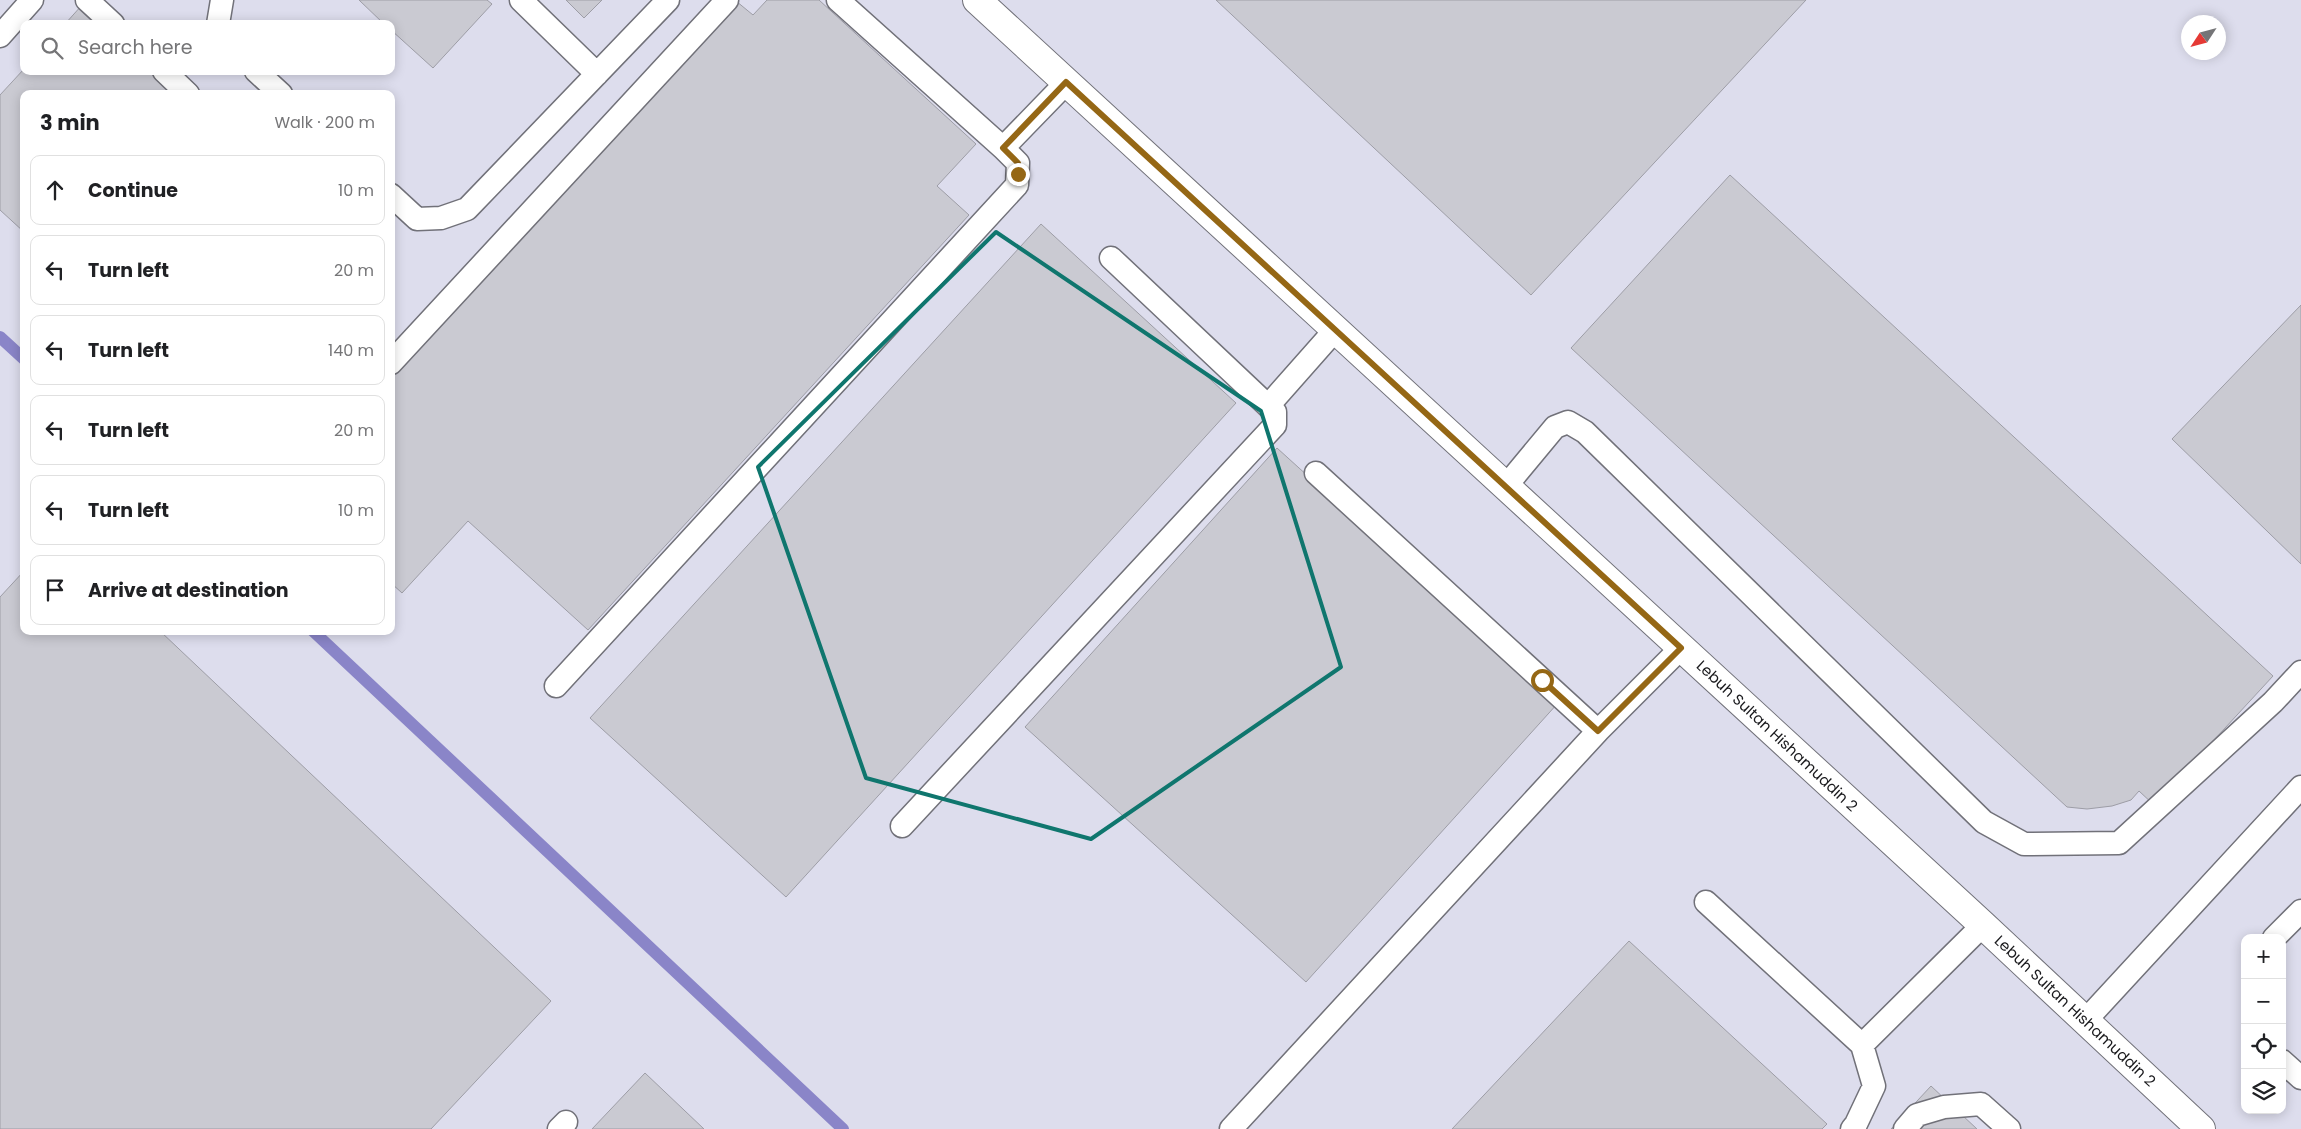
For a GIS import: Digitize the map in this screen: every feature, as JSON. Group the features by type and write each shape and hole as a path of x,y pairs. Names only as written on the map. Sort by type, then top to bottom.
{"street":[{"name":"Lebuh Sultan Hishamuddin 2","path":"977,0 2086,1020 2201,1129"}],"lane":[{"path":"0,36 32,0"},
{"path":"87,0 109,20"},
{"path":"219,20 222,0"},
{"path":"521,0 597,74"},
{"path":"395,199 418,219 441,218 467,209 668,0"},
{"path":"395,359 727,0"},
{"path":"556,686 1017,185 1018,163 838,0"},
{"path":"168,75 184,90"},
{"path":"260,75 277,90"},
{"path":"1003,148 1066,82"},
{"path":"902,826 1275,425 1275,412 1112,258"},
{"path":"1268,406 1336,329"},
{"path":"1506,486 1555,427 1568,422 1586,432 1984,822 2024,844 2119,843 2273,702 2301,672"},
{"path":"1316,473 1598,731"},
{"path":"1230,1129 1598,731 1681,648"},
{"path":"2086,1020 2301,786"},
{"path":"1706,902 1862,1045 1874,1086 1852,1129"},
{"path":"2278,934 2301,911"},
{"path":"1862,1045 1982,925"},
{"path":"2286,1065 2301,1078"},
{"path":"1905,1129 1917,1115 1944,1107 1981,1104 2009,1129"}],"highlighted area":[{"path":"996,232 1261,411 1341,667 1091,839 866,778 758,467"}],"shaded area":[{"path":"0,0 2301,0 2301,1129 0,1129"}],"building":[{"path":"359,0 487,0 492,4 433,68 395,34 395,20 380,20"},
{"path":"566,0 602,0 584,18"},
{"path":"767,0 819,0 976,144 937,186 969,215 588,630 468,521 402,593 395,587 395,373 736,1 753,15"},
{"path":"1216,0 1806,0 1531,295"},
{"path":"82,5 98,20 69,20"},
{"path":"20,73 20,75 157,75 173,90 20,90 20,228 0,210 0,95"},
{"path":"1730,175 2273,676 2154,805 2139,791 2131,800 2112,806 2087,809 2067,807 1571,348"},
{"path":"1041,224 1236,403 786,897 590,718"},
{"path":"2301,305 2301,564 2172,439"},
{"path":"1277,448 1558,703 1306,982 1025,727"},
{"path":"20,575 20,635 164,635 551,1001 431,1129 0,1129 0,597"},
{"path":"1629,941 1827,1124 1822,1129 1452,1129"},
{"path":"645,1073 704,1129 592,1129"},
{"path":"1931,1086 1977,1129 1891,1129"}],"waterway":[{"path":"0,337 20,355"},
{"path":"317,635 843,1129"}],"route":[{"path":"1018,174 1018,163 1003,148 1066,82 1681,648 1598,731 1542,680"}]}
